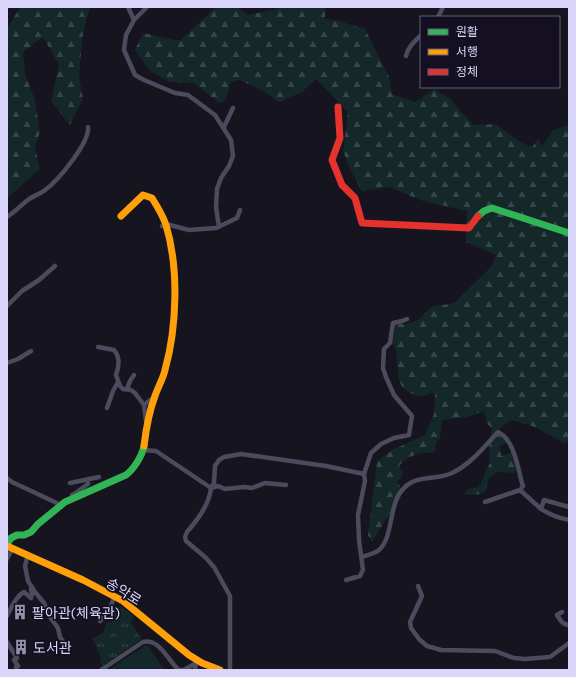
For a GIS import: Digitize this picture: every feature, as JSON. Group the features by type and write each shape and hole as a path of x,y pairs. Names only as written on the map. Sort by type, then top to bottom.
{"street":[{"path":"128,7 134,20"},
{"path":"148,7 134,20 126,35 124,50 136,75 175,93 188,95 215,115 231,140 233,156 217,189 216,207 219,227"},
{"path":"438,16 443,7"},
{"path":"406,56 410,46 420,37"},
{"path":"338,107 340,138 332,160 342,185 355,198 362,223 469,228 480,213 486,209 492,208 569,233"},
{"path":"224,127 233,108"},
{"path":"7,217 13,214 29,199 46,189 62,175 82,146 89,130 88,126"},
{"path":"7,559 8,548 12,538 17,535 24,535 31,532 38,524 65,502 126,475 132,470 142,450 146,427 155,396 165,371 174,328 175,300 173,262 164,225 152,198 143,195 121,216"},
{"path":"164,225 189,230 219,227 237,218 240,210"},
{"path":"7,306 22,291 40,280 55,266"},
{"path":"346,580 360,576 363,573 358,515 365,481 364,474 371,453 381,444 394,438 409,435 412,416 394,395 383,368 384,349 390,343 393,323 407,319"},
{"path":"98,347 114,350 117,353 118,369 116,375 118,382 123,389 127,389 135,393 144,405 146,427"},
{"path":"7,363 18,359 31,351"},
{"path":"127,389 130,380 134,375"},
{"path":"107,408 118,382"},
{"path":"144,405 155,396"},
{"path":"362,557 373,553 380,548 388,533 394,505 399,493 404,487 419,478 435,478 451,473 464,466 498,432 506,437 510,444 523,486 520,490 485,502"},
{"path":"142,450 156,451 210,488 218,486 225,489 244,486 252,488 266,482 286,484"},
{"path":"230,670 230,596 214,567 205,557 190,546 185,537 187,532 204,510 210,498 210,488 214,483 215,466 218,460 224,457 240,454 326,466 364,474"},
{"path":"70,483 99,477"},
{"path":"7,478 12,482 61,505"},
{"path":"72,500 72,496 88,484 88,479"},
{"path":"520,490 541,509 560,518 569,520"},
{"path":"541,509 544,500 569,507"},
{"path":"8,548 83,580 123,601 189,655 202,663 220,670"},
{"name":"송악로","path":"8,548 114,598 136,613 196,666 210,670"},
{"path":"7,616 21,593 24,592 31,598 32,594 25,566 27,558"},
{"path":"28,581 44,603 50,617 58,628 60,637 67,647"},
{"path":"418,586 422,596 410,622 411,628 419,639 427,646 441,650 495,651 514,658 525,659 550,657 569,643"},
{"path":"100,621 109,610 114,598"},
{"path":"562,612 557,615 560,621 569,625"},
{"path":"101,670 143,642 148,641 154,643 163,651 174,666 180,670 196,666"},
{"path":"7,642 17,658 14,660 18,666 16,667 17,670"}],"green space":[{"path":"20,7 90,7 83,33 79,76 83,99 70,125 51,101 59,65 43,37 23,52 25,74 35,100 40,132 35,147 40,169 7,198 7,29"},
{"path":"216,7 238,7 248,15 277,9 280,7 325,7 325,19 340,21 365,29 389,77 392,94 415,102 434,89 451,99 460,111 474,125 496,124 517,140 532,147 538,139 542,146 553,130 569,125 569,442 564,443 535,427 512,420 499,429 500,436 507,443 500,446 501,456 512,452 516,469 515,473 497,472 488,480 486,491 476,495 467,495 464,494 467,490 477,487 482,482 490,463 489,448 492,428 487,424 484,411 467,417 442,420 440,438 436,443 435,452 411,457 406,459 399,466 403,472 401,478 397,482 400,487 398,504 392,509 372,542 368,535 377,461 392,450 425,435 434,414 435,392 418,396 406,390 401,385 396,350 393,343 396,324 407,324 418,320 431,307 454,303 492,266 496,255 466,242 467,211 423,201 389,187 362,191 351,171 343,151 348,112 316,79 302,92 279,102 263,91 240,80 231,82 225,101 219,103 194,83 170,82 150,71 135,50 143,33 181,40"},
{"path":"120,606 134,616 131,623 142,639 102,666 100,655 92,638 102,633 105,629 106,623 112,622"},
{"path":"148,645 164,670 112,670 111,668"}],"traffic: fast":[{"path":"478,216 484,211 492,208 569,233"},
{"path":"7,544 11,538 31,532 38,524 65,502 126,475 137,462 144,446"}],"traffic: slow":[{"path":"121,216 143,195 152,198 166,225 175,278 174,317 169,353 164,373 149,414 144,446"},
{"path":"7,546 83,580 123,601 189,655 202,663 220,670"}],"traffic: jam":[{"path":"338,107 340,138 332,160 342,185 355,198 362,223 469,228 478,216"}],"place":[{"name":"팔아관(체육관)","path":"20,612"},
{"name":"도서관","path":"21,647"}]}
